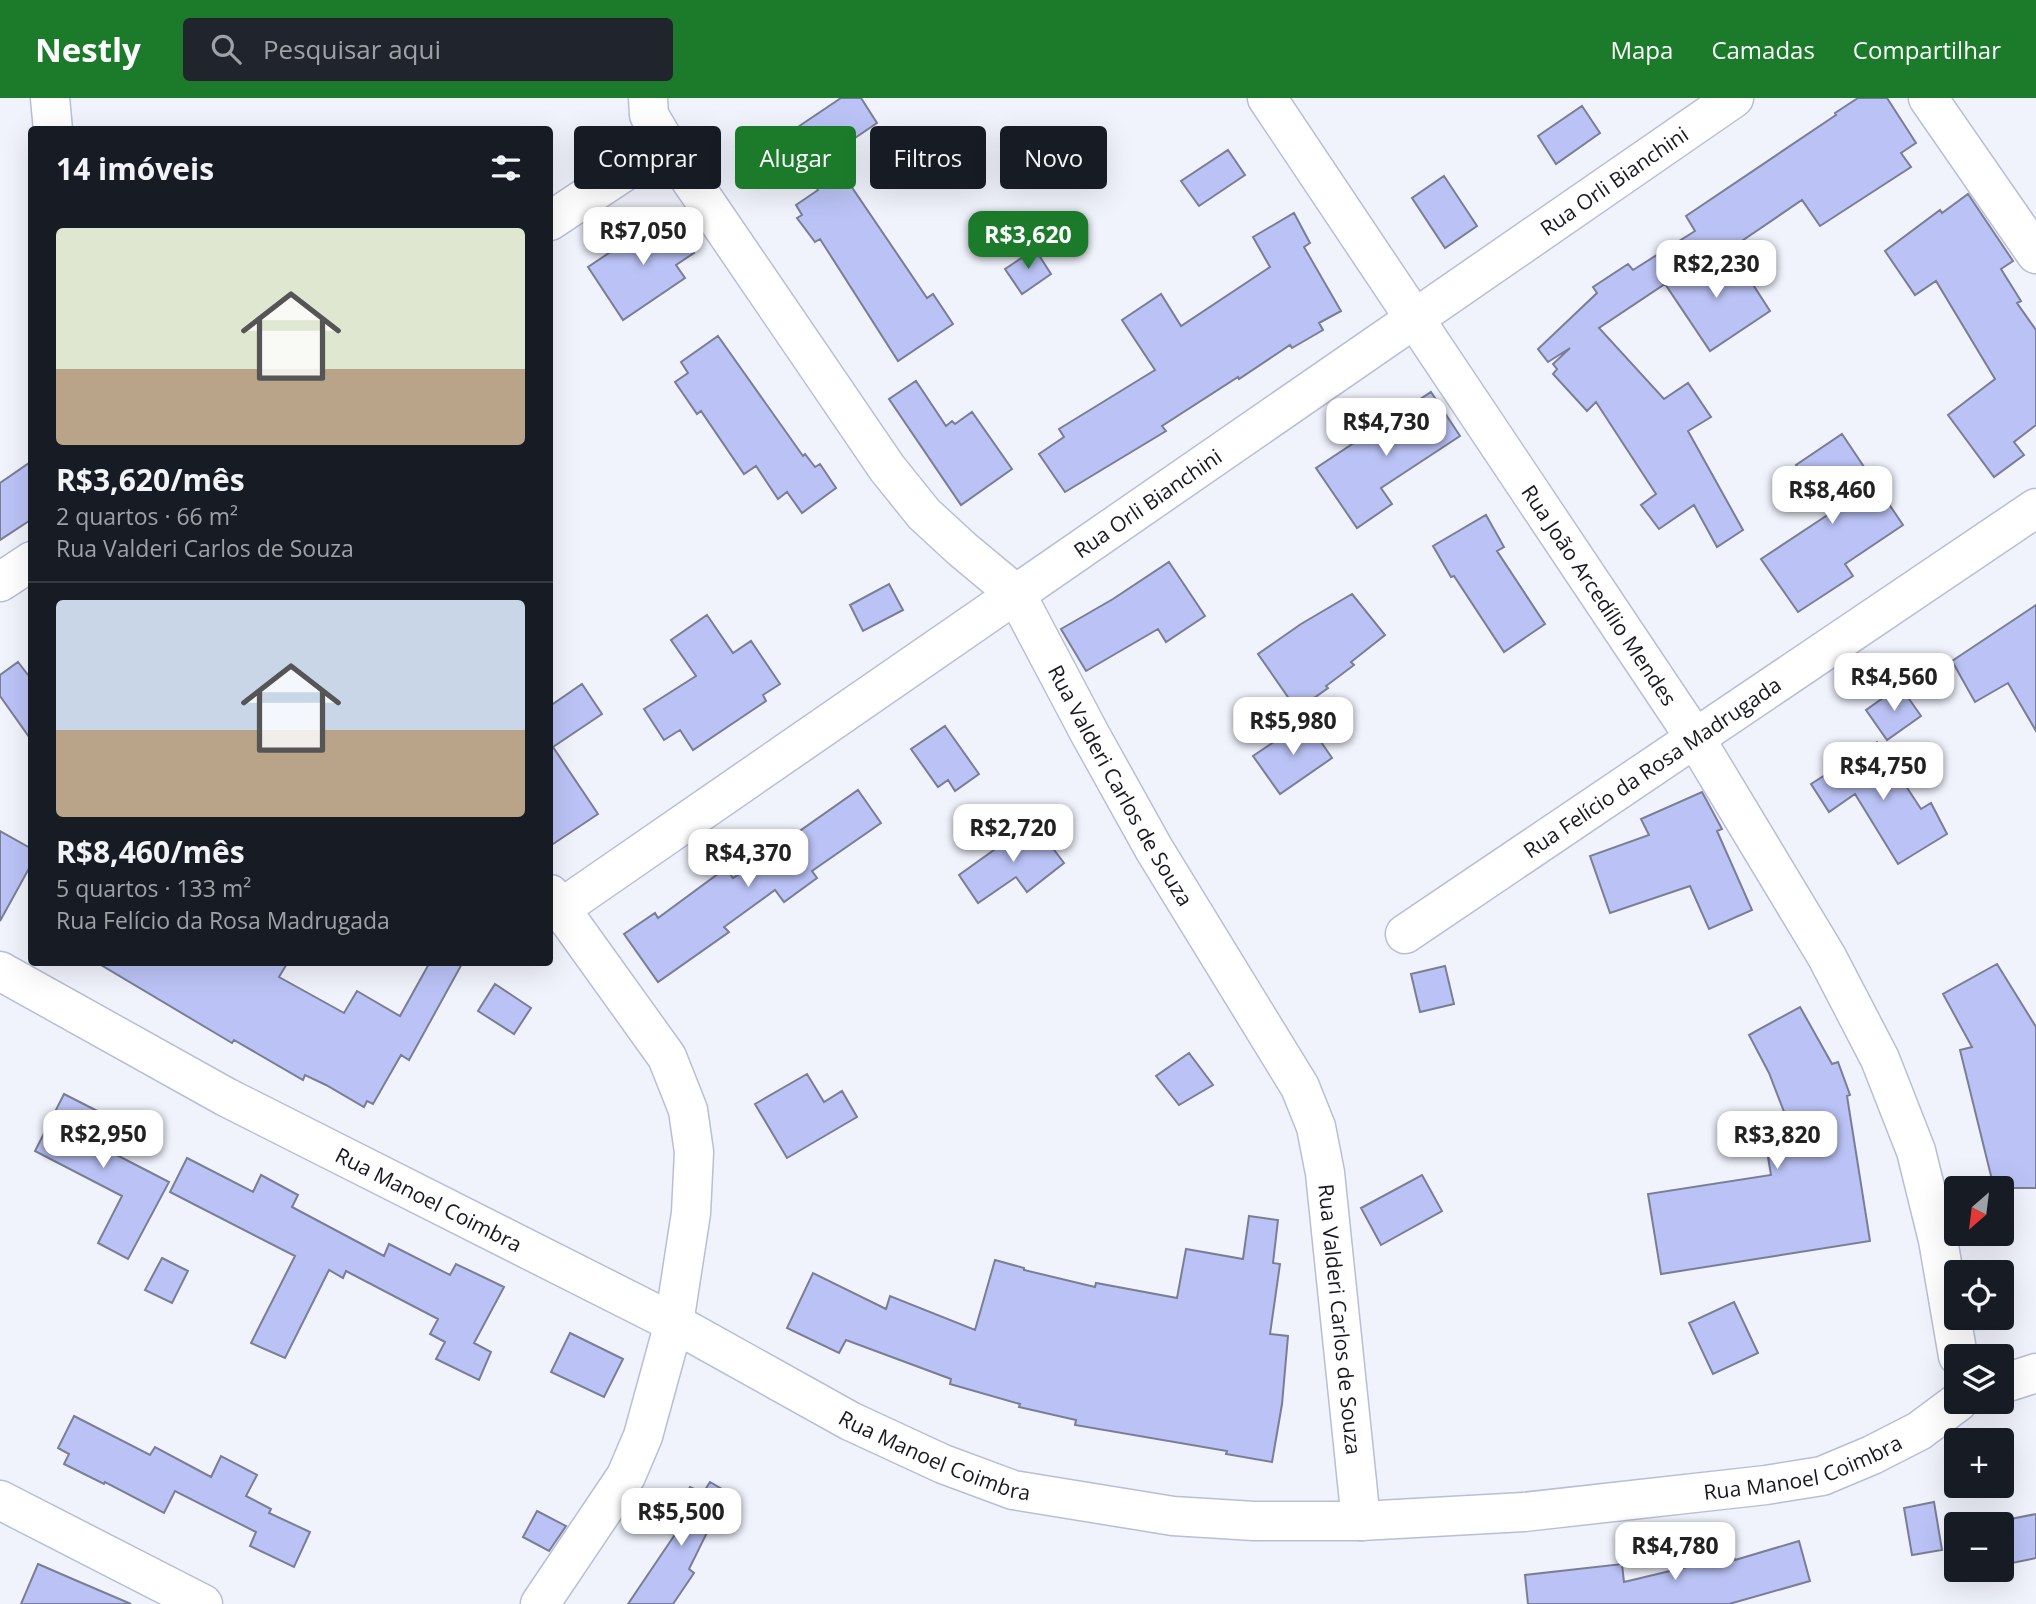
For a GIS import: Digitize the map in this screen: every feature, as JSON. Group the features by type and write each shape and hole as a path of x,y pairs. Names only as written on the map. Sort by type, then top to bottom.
{"street":[{"path":"50,98 53,126"},
{"name":"Rua Valderi Carlos de Souza","path":"648,98 649,115 655,126"},
{"name":"Rua João Arcedílio Mendes","path":"1267,98 1695,738 1820,946 1880,1059 1916,1151 1938,1240 1956,1344"},
{"name":"Rua Orli Bianchini","path":"555,901 1016,593 1734,98"},
{"path":"1928,98 2036,254"},
{"path":"553,219 598,189"},
{"name":"Rua Valderi Carlos de Souza","path":"697,189 887,468 924,514 961,549 1016,593 1154,849 1300,1087 1316,1127 1325,1173 1361,1521"},
{"name":"Rua Felício da Rosa Madrugada","path":"1405,934 2036,508"},
{"path":"0,582 28,564"},
{"path":"540,1604 626,1476 643,1436 674,1323 691,1213 694,1152 688,1110 667,1057 555,901"},
{"name":"Rua Manoel Coimbra","path":"0,971 226,1097 674,1323 850,1421 943,1464 1013,1490 1174,1516 1254,1521 1361,1521 1524,1513 1822,1476 1919,1431 1944,1412"},
{"path":"2014,1380 2036,1373"},
{"path":"0,1500 203,1604"}],"building":[{"path":"841,98 861,98 877,123 856,137 856,126 799,126"},
{"path":"1858,98 1887,98 1916,143 1901,153 1911,167 1820,226 1802,200 1730,249 1770,311 1710,351 1665,284 1599,328 1664,399 1688,383 1711,417 1688,431 1743,530 1717,547 1694,505 1659,529 1641,505 1656,494 1596,402 1587,411 1553,374 1557,369 1553,364 1570,348 1548,362 1538,349 1597,293 1593,287 1628,264 1633,270 1695,231 1686,216"},
{"path":"1582,106 1600,133 1556,164 1538,136"},
{"path":"1228,150 1245,175 1199,206 1181,181"},
{"path":"1444,176 1477,226 1445,248 1412,198"},
{"path":"853,189 927,298 933,294 953,324 898,361 820,239 815,242 797,218 802,215 796,205 818,190"},
{"path":"1968,194 2013,261 2001,269 2021,301 2017,303 2036,330 2036,425 2014,442 2024,455 1994,477 1948,415 1995,379 1936,281 1915,295 1885,251 1940,210 1942,213"},
{"path":"1294,213 1310,243 1304,247 1341,311 1319,323 1323,330 1292,348 1290,345 1239,379 1238,377 1162,426 1166,431 1065,492 1039,454 1064,437 1059,429 1155,370 1122,320 1161,294 1181,326 1270,267 1253,237"},
{"path":"667,214 694,253 676,265 685,278 623,320 588,267"},
{"path":"1035,249 1051,274 1022,294 1005,269"},
{"path":"718,336 803,456 805,454 815,467 820,464 836,488 802,513 787,492 778,499 756,466 744,474 701,411 697,414 675,382 688,373 681,362"},
{"path":"916,381 946,426 952,421 955,424 972,412 1012,469 961,505 889,399"},
{"path":"1431,392 1460,436 1381,488 1392,504 1357,528 1316,468"},
{"path":"1842,434 1903,525 1845,564 1853,576 1798,612 1761,559 1829,514 1796,465"},
{"path":"28,464 28,522 0,540 0,483"},
{"path":"1486,515 1504,547 1497,551 1545,624 1504,652 1454,576 1451,577 1433,546"},
{"path":"1169,562 1205,616 1166,642 1158,629 1086,671 1061,629"},
{"path":"889,584 903,610 863,631 850,605"},
{"path":"1352,594 1385,635 1351,662 1354,665 1326,686 1328,688 1297,710 1258,654 1301,624"},
{"path":"2036,605 2036,731 2008,683 1975,702 1952,661"},
{"path":"707,615 733,653 751,641 780,684 763,695 766,701 693,750 680,730 664,740 644,709 696,676 671,640"},
{"path":"18,662 28,675 28,735 0,696 0,675"},
{"path":"582,684 602,714 553,747 553,704"},
{"path":"1900,686 1921,716 1887,740 1866,710"},
{"path":"1306,720 1332,758 1280,794 1253,756"},
{"path":"945,726 979,774 955,791 948,780 938,787 911,749"},
{"path":"1877,742 1921,809 1931,803 1947,834 1898,864 1855,794 1829,812 1811,784"},
{"path":"553,747 598,814 553,844"},
{"path":"858,790 881,823 812,871 817,878 784,902 775,890 724,927 729,932 658,982 624,934 655,913 658,918 726,868 733,878"},
{"path":"1702,792 1722,829 1717,831 1752,910 1709,929 1690,886 1610,913 1590,856 1649,835 1641,819"},
{"path":"1033,822 1064,863 1027,892 1016,877 978,903 959,875"},
{"path":"0,831 28,847 28,870 0,921"},
{"path":"1997,964 2036,1027 2036,1188 2014,1188 2014,1176 1991,1176 1960,1050 1972,1047 1943,994"},
{"path":"103,966 286,966 279,977 344,1013 357,991 400,1016 428,966 461,966 409,1060 401,1055 373,1104 367,1101 364,1107 305,1075 303,1080 234,1040 232,1043"},
{"path":"1445,966 1454,1004 1420,1012 1411,974"},
{"path":"495,984 531,1008 514,1034 478,1011"},
{"path":"1800,1007 1832,1064 1838,1062 1850,1095 1847,1096 1870,1241 1661,1274 1648,1194 1771,1175 1765,1139 1791,1130 1769,1073 1749,1035"},
{"path":"1189,1053 1213,1085 1179,1105 1156,1076"},
{"path":"807,1074 824,1102 842,1091 857,1117 787,1158 755,1104"},
{"path":"64,1094 121,1123 107,1150 169,1182 128,1259 98,1243 122,1196 35,1151"},
{"path":"187,1158 253,1192 261,1175 298,1195 292,1207 384,1256 389,1244 450,1275 456,1264 504,1287 474,1343 491,1352 479,1380 436,1359 445,1342 430,1334 438,1319 346,1271 343,1278 329,1270 285,1358 251,1343 295,1256 170,1192"},
{"path":"1422,1175 1442,1211 1381,1245 1361,1208"},
{"path":"1249,1216 1278,1220 1273,1263 1280,1264 1270,1334 1288,1336 1282,1404 1272,1462 1226,1454 1227,1451 1075,1425 1076,1420 1019,1407 1020,1404 950,1384 951,1379 846,1340 839,1353 787,1328 813,1273 886,1309 890,1296 975,1330 995,1260 1095,1287 1096,1283 1177,1298 1186,1249 1243,1259"},
{"path":"162,1258 188,1271 172,1303 145,1290"},
{"path":"1734,1302 1758,1353 1713,1374 1689,1323"},
{"path":"570,1333 623,1359 604,1397 551,1372"},
{"path":"74,1416 150,1455 155,1447 211,1477 221,1456 257,1475 246,1496 271,1509 269,1513 310,1532 294,1567 250,1546 256,1532 175,1491 164,1513 64,1464 69,1454 58,1448"},
{"path":"710,1482 727,1492 689,1569 694,1573 673,1604 628,1604 678,1530 670,1526 690,1487 703,1493"},
{"path":"1934,1502 1942,1550 1912,1555 1904,1508"},
{"path":"537,1511 566,1526 549,1551 523,1537"},
{"path":"2036,1514 2036,1558 2014,1563 2014,1518"},
{"path":"1799,1541 1810,1581 1729,1604 1528,1604 1525,1575 1622,1564 1624,1582 1733,1556 1735,1560"},
{"path":"38,1564 75,1580 131,1604 21,1604"}]}
